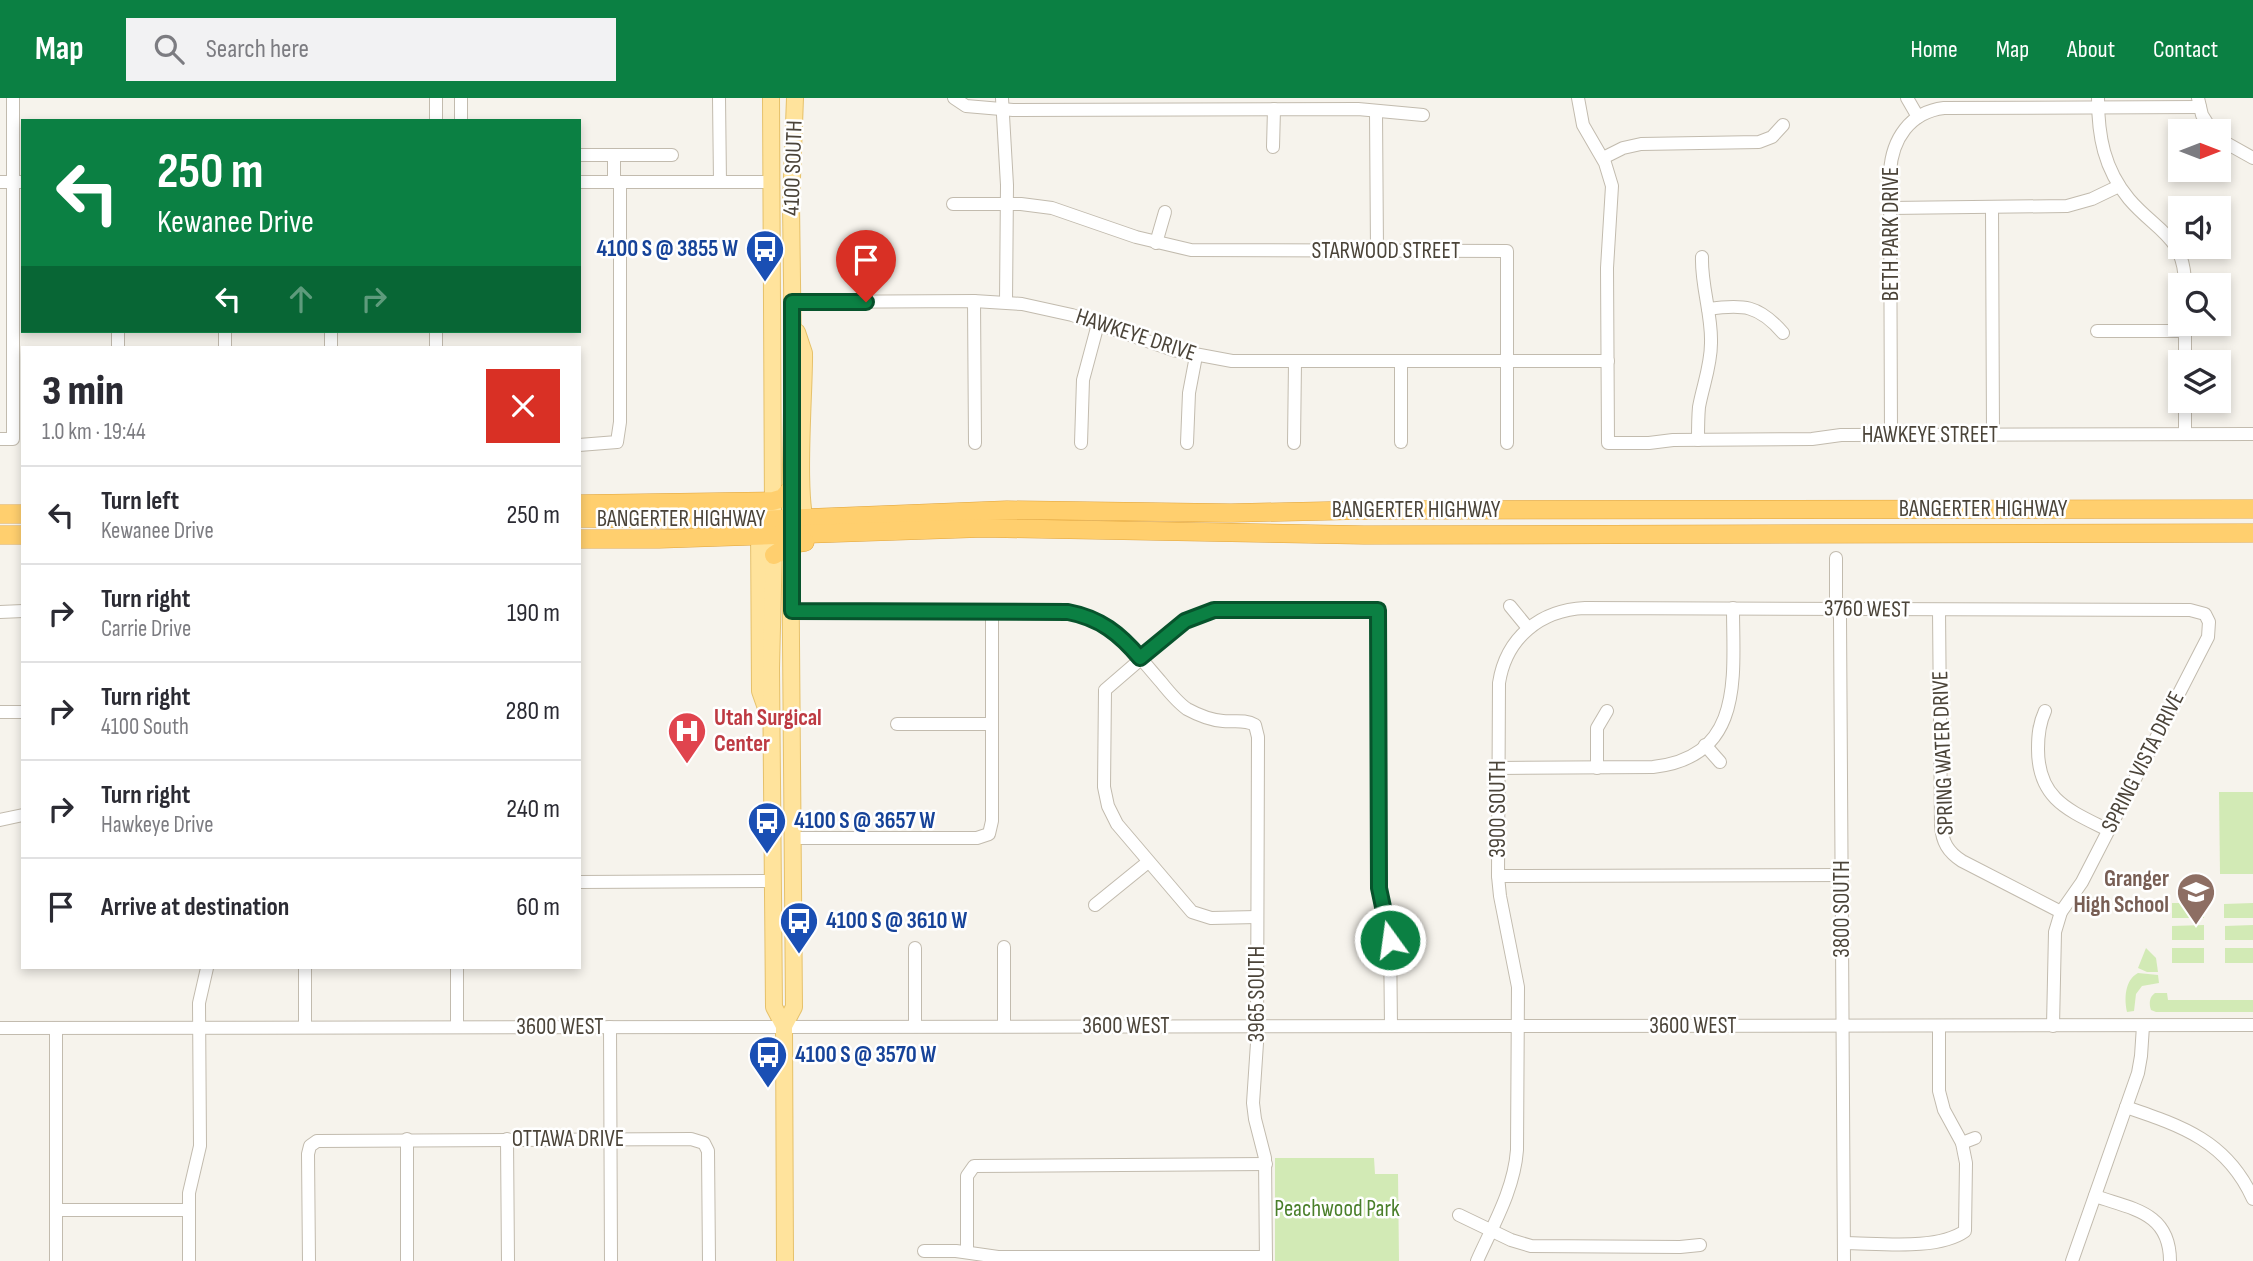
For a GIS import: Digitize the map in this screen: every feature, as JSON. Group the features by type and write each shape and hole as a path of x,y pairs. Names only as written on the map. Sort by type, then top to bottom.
{"highway":[{"path":"581,504 773,501 783,498 790,491"},
{"name":"BANGERTER HIGHWAY","path":"581,539 780,529 1033,509 1231,513 1368,510 2253,509"},
{"path":"774,555 780,529 978,540 1009,536 1041,522 1053,520 1213,521 1231,513"},
{"path":"0,514 21,514"},
{"name":"BANGERTER HIGHWAY","path":"581,518 647,520 820,533 1029,528 1364,536 2253,533"},
{"path":"0,535 21,535"}],"main road":[{"name":"4100 SOUTH","path":"773,98 773,501 780,529 792,611 794,1007 784,1026"},
{"path":"773,98 780,116 781,287 785,305 804,353 760,691 784,761 784,876 793,909"},
{"name":"4100 SOUTH","path":"780,529 790,491 794,98"},
{"path":"774,555 774,1007 784,1026 785,1261"}],"street":[{"path":"7,439 7,283 13,98"},
{"path":"436,98 436,119"},
{"path":"461,98 461,119"},
{"path":"719,98 720,182"},
{"path":"954,98 966,106 1002,103 1358,109 1423,115"},
{"path":"1578,98 1586,132 1610,174 1612,193 1607,254 1608,361"},
{"path":"1907,98 1918,117 1944,108 2002,103 2199,103 2206,119"},
{"path":"1002,103 1007,204 1006,302"},
{"path":"2098,103 2102,150 2119,186 2136,207 2175,244 2184,273"},
{"path":"1273,146 1274,109"},
{"path":"1376,112 1377,251"},
{"name":"BETH PARK DRIVE","path":"1891,435 1890,165 1902,132 1918,117"},
{"path":"1603,158 1623,148 1641,144 1759,142 1772,137 1783,125"},
{"path":"2231,145 2252,156"},
{"path":"581,155 672,155"},
{"path":"581,445 617,442 620,422 617,182 614,155"},
{"path":"581,182 771,182"},
{"path":"1890,208 2067,206 2092,199 2119,186"},
{"name":"STARWOOD STREET","path":"953,204 1033,205 1061,210 1156,243 1202,251 1507,251 1507,362"},
{"path":"1992,207 1993,435"},
{"path":"1156,243 1165,212"},
{"path":"1698,440 1699,410 1711,354 1702,257"},
{"path":"974,301 975,443"},
{"name":"HAWKEYE DRIVE","path":"792,302 1006,302 1048,308 1196,356 1243,362 1608,361"},
{"path":"1708,309 1736,306 1751,309 1766,316 1783,333"},
{"path":"1081,443 1083,380 1098,324"},
{"path":"2097,331 2168,328"},
{"path":"1187,443 1189,393 1196,356"},
{"name":"HAWKEYE STREET","path":"1608,361 1608,443 1812,439 1841,435 2253,435"},
{"path":"1294,443 1295,362"},
{"path":"1401,362 1401,442"},
{"path":"1507,362 1507,443"},
{"path":"2185,413 2185,435"},
{"name":"3800 SOUTH","path":"1836,558 1842,875 1844,1261"},
{"path":"1510,606 1528,628"},
{"path":"1498,768 1653,767 1672,764 1689,757 1719,729 1731,701 1734,608"},
{"name":"3760 WEST","path":"1528,628 1547,616 1576,609 2190,610 2201,611 2208,617"},
{"path":"1257,917 1215,918 1197,915 1183,904 1113,818 1106,799 1104,779 1104,692 1185,621 1214,610 1378,610 1379,888 1390,935 1391,1026"},
{"name":"SPRING WATER DRIVE","path":"1939,610 1941,825 1944,842 1962,861 2061,912"},
{"path":"0,611 21,611"},
{"path":"792,611 1060,611 1083,615 1115,631 1140,658"},
{"path":"793,838 977,838 989,834 992,821 992,611"},
{"name":"SPRING VISTA DRIVE","path":"2053,1026 2053,939 2061,912 2081,882 2208,637 2208,617"},
{"name":"3900 SOUTH","path":"1477,1261 1506,1197 1516,1162 1516,973 1498,876 1498,693 1501,674 1511,648 1528,628"},
{"name":"3965 SOUTH","path":"1140,658 1172,696 1190,710 1210,719 1255,725 1258,737 1257,1026 1253,1108 1265,1152 1266,1259"},
{"path":"1597,768 1597,728 1607,711"},
{"path":"2045,711 2038,732 2039,764 2044,783 2054,798 2065,807 2108,830"},
{"path":"0,712 21,712"},
{"path":"897,724 992,724"},
{"path":"1704,745 1720,762"},
{"path":"0,820 21,815"},
{"path":"1095,905 1148,862"},
{"path":"1498,876 1842,875"},
{"path":"581,882 773,881"},
{"path":"1004,947 1004,1026"},
{"path":"915,948 915,1026"},
{"path":"188,1261 190,1187 200,1146 199,1003 206,969"},
{"path":"305,969 305,1027"},
{"path":"457,969 457,1027"},
{"name":"3600 WEST","path":"0,1028 2253,1025"},
{"path":"1843,1243 1928,1243 1952,1238 1965,1231 1966,1169 1962,1143 1944,1110 1939,1091 1938,1026"},
{"path":"2073,1261 2140,1065 2143,1026"},
{"path":"610,1027 611,1261"},
{"path":"56,1028 57,1261"},
{"path":"2126,1107 2184,1128 2204,1139 2231,1164 2253,1199"},
{"path":"1962,1143 1975,1138"},
{"name":"OTTAWA DRIVE","path":"309,1261 308,1154 313,1143 325,1139 691,1139 704,1143 709,1155 709,1261"},
{"path":"407,1139 407,1261"},
{"path":"507,1139 508,1261"},
{"path":"967,1252 967,1180 971,1168 983,1165 1266,1164"},
{"path":"2095,1196 2155,1220 2167,1236 2170,1261"},
{"path":"56,1210 188,1210"},
{"path":"1459,1216 1518,1242 1536,1246 1700,1245"},
{"path":"924,1251 998,1256 1266,1259"}],"green space":[{"path":"2219,792 2253,792 2253,874 2220,874"},
{"path":"2172,903 2204,903 2204,918 2172,918"},
{"path":"2253,903 2253,918 2224,918 2224,904"},
{"path":"2204,925 2204,940 2172,940 2172,926"},
{"path":"2253,925 2253,940 2225,940 2225,926"},
{"path":"2146,948 2156,958 2158,972 2147,972 2138,968"},
{"path":"2172,948 2204,948 2204,963 2172,963"},
{"path":"2225,948 2253,948 2253,963 2225,963"},
{"path":"2138,973 2158,975 2159,983 2142,986 2136,994 2134,1011 2127,1012 2126,990 2130,980"},
{"path":"2155,993 2167,993 2168,1000 2253,1000 2253,1012 2156,1012 2151,1010 2150,1003"},
{"name":"Peachwood Park","path":"1275,1158 1374,1158 1375,1174 1398,1174 1399,1261 1275,1261"}],"place":[{"name":"4100 S @ 3855 W","path":"765,283"},
{"name":"Utah Surgical Center","path":"687,765"},
{"name":"4100 S @ 3657 W","path":"767,855"},
{"name":"Granger High School","path":"2196,926"},
{"name":"4100 S @ 3610 W","path":"799,955"},
{"name":"4100 S @ 3570 W","path":"768,1089"}],"route":[{"path":"866,302 792,302 792,611 1068,612 1083,615 1108,626 1123,638 1140,658 1185,621 1214,610 1378,610 1379,888 1390,940"}]}
